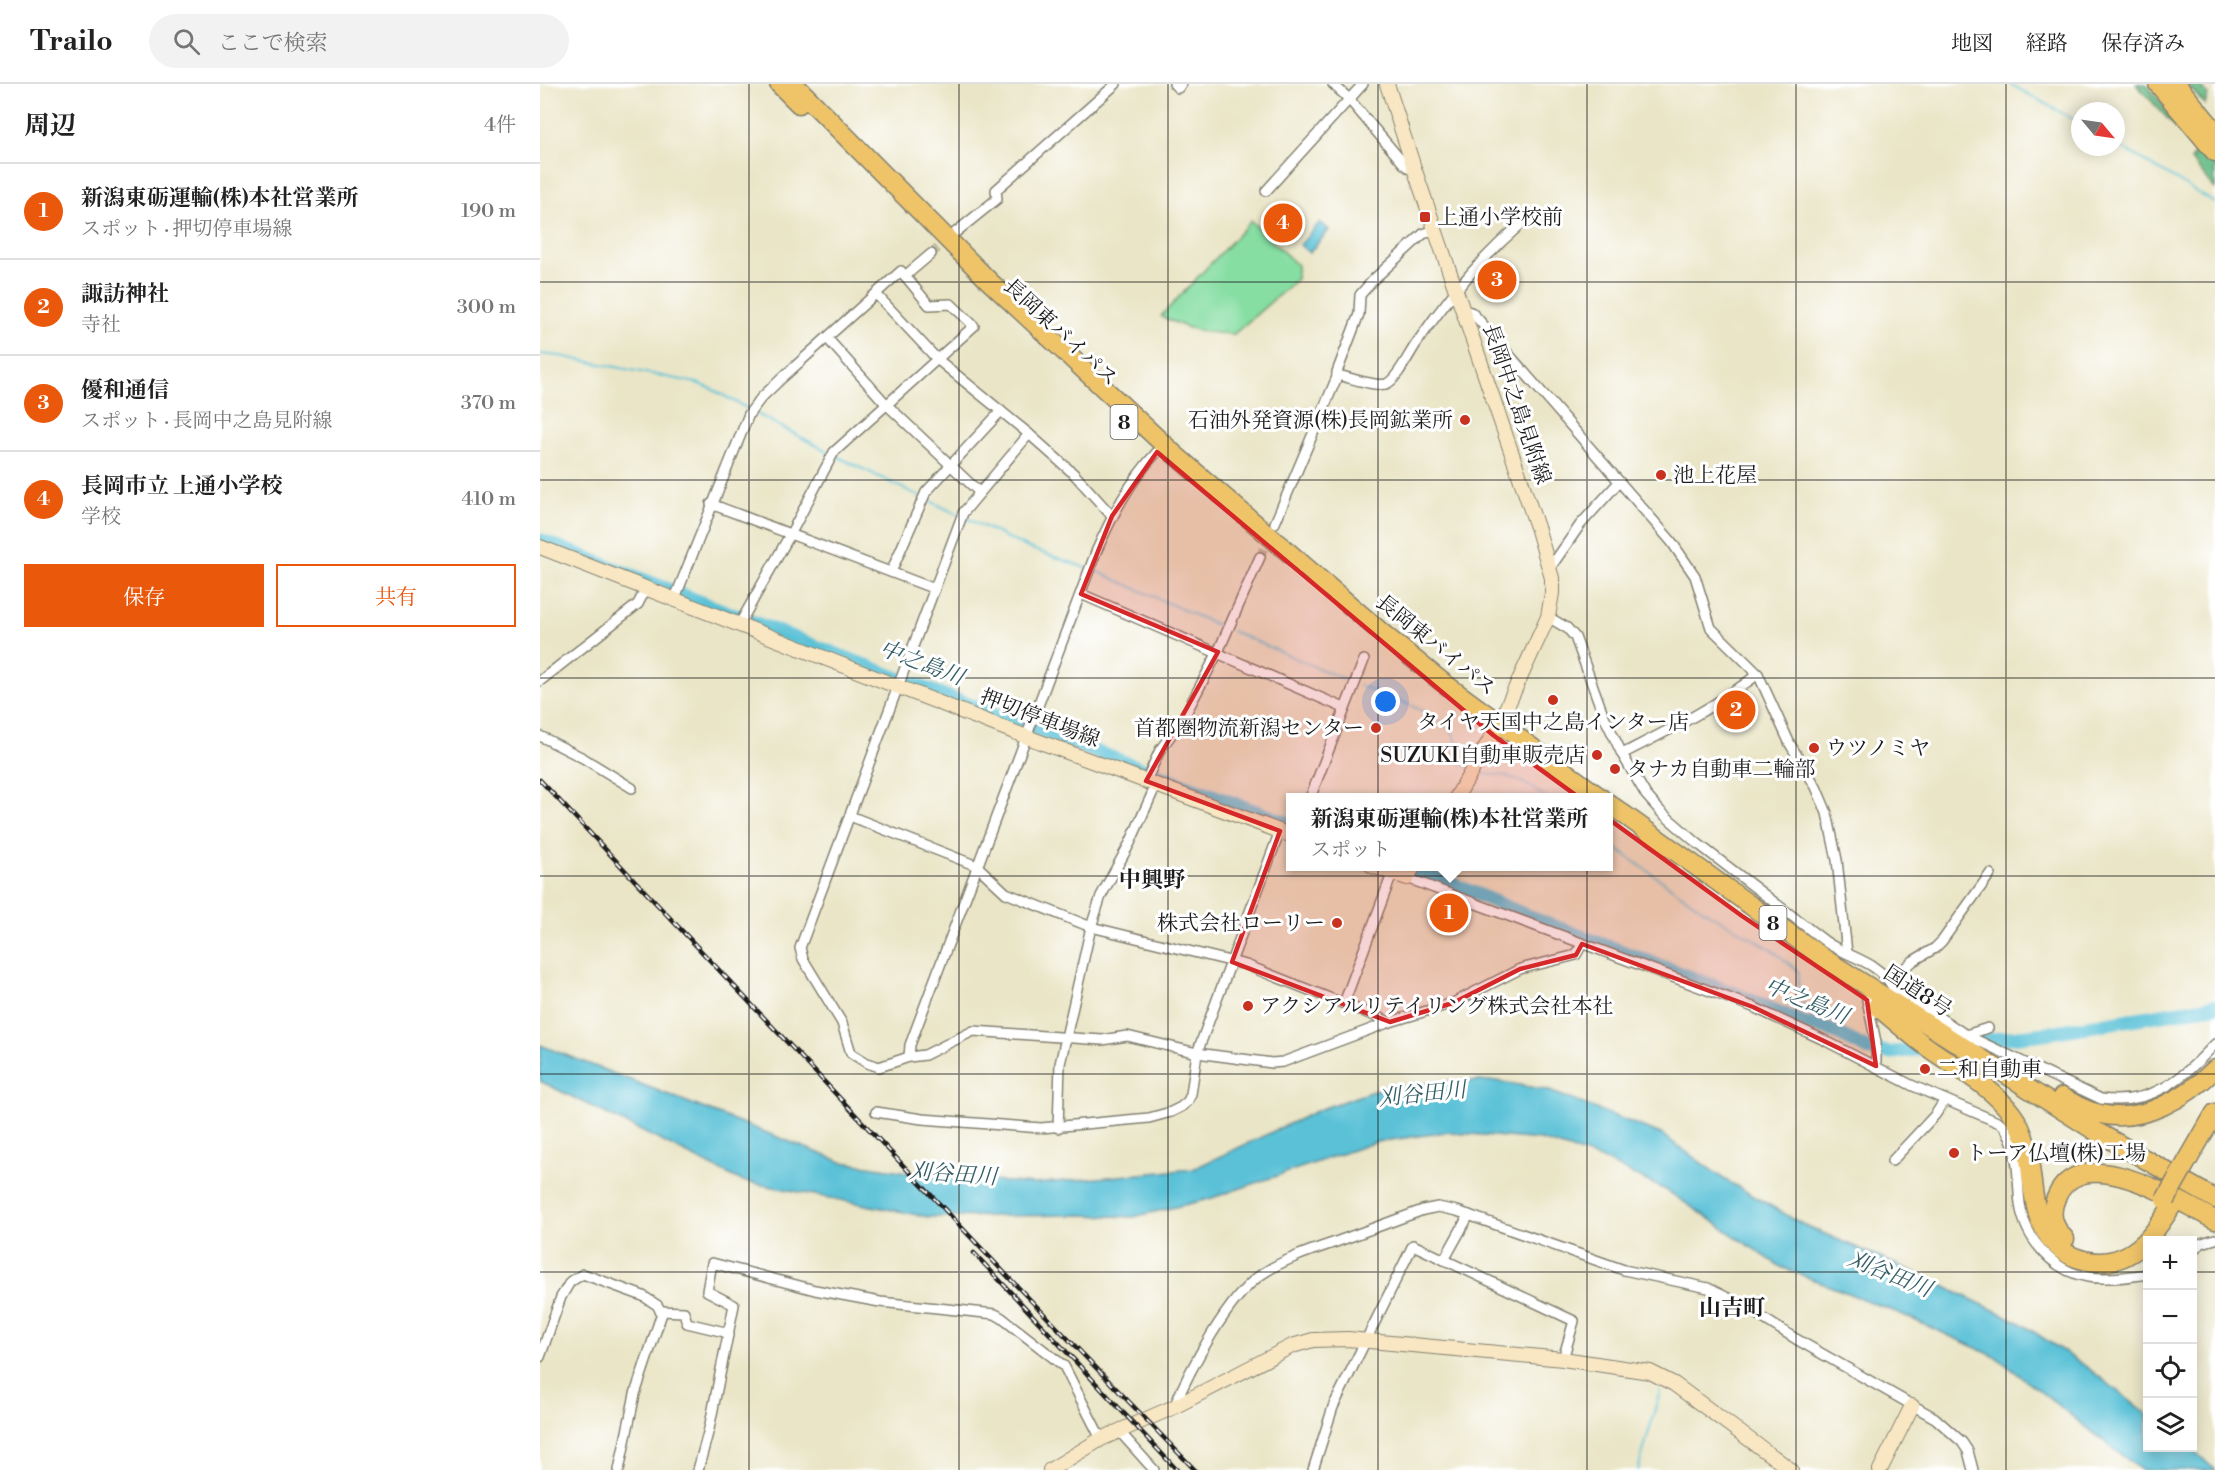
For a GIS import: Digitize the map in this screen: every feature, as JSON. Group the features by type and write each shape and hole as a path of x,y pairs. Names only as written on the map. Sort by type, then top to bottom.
{"highway":[{"name":"長岡東バイパス","path":"778,84 980,288 1157,452 1356,625 1496,730"},
{"name":"長岡東バイパス","path":"794,84 935,229 1101,387 1173,453 1496,730"},
{"path":"2158,84 2215,152"},
{"path":"2176,84 2215,131"},
{"name":"8","path":"1496,730 1574,793"},
{"name":"8","path":"1496,730 1593,793"},
{"name":"国道8号","path":"1613,806 1751,897 1825,959 1932,1039"},
{"name":"国道8号","path":"1613,822 1742,916 1872,1003 1932,1039 1959,1050 2215,1199"},
{"path":"1959,1050 2039,1084 2075,1105 2112,1116 2139,1115 2163,1106 2190,1090 2215,1069"},
{"path":"1959,1050 1994,1096 2016,1119 2027,1147 2034,1203 2040,1224 2050,1239 2065,1252 2090,1261 2101,1262 2124,1257 2144,1244 2152,1235 2193,1160 2215,1113"},
{"name":"国道8号","path":"1959,1050 2100,1147 2215,1213"},
{"path":"2193,1160 2215,1130"},
{"path":"2169,1202 2140,1235 2128,1244 2111,1251 2094,1252 2074,1246 2058,1232 2053,1221 2053,1209 2060,1190 2067,1181 2077,1175 2094,1172 2111,1173 2127,1179 2215,1220"}],"main road":[{"name":"長岡中之島見附線","path":"1387,84 1550,568 1552,593 1548,617 1496,730"},
{"name":"押切停車場線","path":"540,547 898,687 1030,730 1151,783 1285,833"},
{"path":"1459,793 1496,730"},
{"path":"1383,871 1392,874 1410,872"},
{"path":"1050,1470 1101,1440 1174,1407 1292,1346 1324,1339 1563,1359 1650,1372 1664,1378 1791,1470"},
{"path":"1880,1470 1912,1406"}],"street":[{"path":"956,232 997,199 996,190 1116,84"},
{"path":"1174,84 1178,88 1182,84"},
{"path":"1333,84 1349,99 1404,164 1410,169 1414,168"},
{"path":"1266,191 1363,84"},
{"path":"1337,375 1383,385 1388,384 1394,379 1455,290 1495,246 1521,224"},
{"path":"1275,523 1337,375 1359,314 1360,296 1374,279 1423,234 1435,230"},
{"path":"905,276 931,254"},
{"path":"675,598 711,504 744,425 754,408 782,378 901,272 929,304 951,304 974,327 834,452 739,625"},
{"path":"876,294 937,359 1074,474 1112,516"},
{"path":"1463,310 1471,312 1478,319 1671,541 1691,569 1711,628 1758,674 1790,744 1816,787 1827,813 1838,860 1847,953"},
{"path":"827,338 886,404 980,492"},
{"path":"891,572 926,492 1001,411"},
{"path":"1029,434 963,513 800,948 800,953 842,1023 851,1053 879,1067 909,1057 926,1055 973,1031 1102,1040 1127,1036 1197,1053 1272,1063 1283,1062 1390,1022 1453,1003 1520,969 1576,955 1582,944"},
{"path":"909,1057 910,1045 977,866 1112,516 1126,492 1157,452"},
{"path":"1550,568 1580,525 1619,482"},
{"path":"711,504 935,590"},
{"path":"1058,1128 1060,1064 1091,927 1101,896 1130,843 1160,750 1183,719 1218,652 1260,557"},
{"path":"540,681 638,604 646,588"},
{"path":"1081,594 1344,708"},
{"path":"1548,617 1568,628 1575,637 1603,714 1622,754 1646,795 1661,812 1751,897 1839,951 1867,962 1890,981 1892,986 1959,1050 2101,1099 2117,1101 2134,1100 2157,1092 2184,1073 2215,1044"},
{"path":"1312,793 1364,660"},
{"path":"1622,754 1707,710 1758,674"},
{"path":"540,736 583,758 632,788"},
{"path":"850,816 977,866 1006,893 1091,927 1246,965 1390,1022"},
{"path":"876,1112 961,1122 1058,1128 1149,1118 1171,1112 1188,1101 1197,1053 1285,833"},
{"path":"1410,872 1582,944 1753,1007 1945,1100 2002,1124 2007,1130 2013,1147 2023,1215 2031,1238 2042,1252 2084,1277 2143,1275"},
{"path":"1344,1003 1392,874"},
{"path":"1890,981 1913,961 1942,941 1990,874"},
{"path":"1872,1003 1876,1066"},
{"path":"1959,1050 1988,1028"},
{"path":"1892,1161 1935,1115 1945,1100"},
{"path":"1174,1407 1185,1380 1222,1318 1250,1283 1261,1274 1276,1265 1314,1250 1423,1210 1438,1207 1469,1215 1624,1270 1708,1288 1742,1305 1796,1340 1935,1418 1962,1442 1968,1451 1973,1470"},
{"path":"1444,1260 1469,1215"},
{"path":"2197,1247 2215,1239"},
{"path":"1313,1470 1333,1407 1413,1245 1574,1322 1563,1359"},
{"path":"698,1470 734,1305 707,1291 712,1263 815,1290 880,1302 995,1314 1064,1366 1101,1440"},
{"path":"540,1357 561,1297 570,1282 582,1274 643,1296 657,1305 662,1313 635,1394 619,1470"},
{"path":"660,1311 684,1312 687,1323 729,1333"},
{"path":"1120,1432 1154,1470"}],"highlighted area":[{"path":"1157,452 1493,735 1742,916 1867,1000 1876,1066 1753,1007 1582,944 1576,955 1520,969 1453,1003 1390,1022 1232,962 1280,831 1146,781 1218,652 1081,594 1112,516"}],"green space":[{"path":"2136,84 2146,84 2191,139 2189,142"},
{"path":"2187,84 2199,84 2208,95 2205,105"},
{"path":"2198,147 2215,167 2215,189 2191,160"},
{"path":"1251,221 1297,265 1297,279 1234,334 1196,330 1161,316"}],"water":[{"path":"1320,222 1329,230 1309,253 1300,245"},
{"name":"刈谷田川","path":"540,1045 842,1162 941,1177 1034,1184 1193,1169 1321,1109 1379,1089 1454,1081 1497,1081 1547,1090 1661,1134 1724,1179 1804,1225 1916,1273 2019,1322 2084,1365 2143,1411 2143,1452 2195,1452 2215,1470 2141,1470 1996,1357 1901,1314 1781,1267 1666,1190 1601,1159 1541,1140 1447,1132 1376,1142 1209,1199 1133,1217 1083,1215 928,1217 742,1181 540,1081"}],"waterway":[{"path":"2010,84 2071,118"},
{"path":"2125,149 2215,203"},
{"path":"540,354 697,383 750,410"},
{"path":"755,413 829,452"},
{"path":"834,455 921,497"},
{"path":"926,499 959,515"},
{"path":"964,517 1026,547 1086,568"},
{"name":"中之島川","path":"540,540 908,682 1286,823"},
{"path":"1092,569 1226,629"},
{"path":"1232,631 1353,683"},
{"path":"1358,685 1398,700 1441,722 1451,731 1456,740 1454,759 1468,767"},
{"path":"1476,771 1518,780 1539,793"},
{"path":"1613,847 1705,911 1771,949 1799,972 1799,996 1813,1015 1809,1025"},
{"name":"中之島川","path":"1415,871 1460,887 1532,918 1736,994 1809,1025 1828,1029 1868,1049 1890,1053 1933,1047"},
{"name":"中之島川","path":"1970,1042 2041,1034 2215,1006"},
{"path":"1638,1470 1660,1391"}],"tunnel":[{"path":"931,254 950,238"},
{"path":"1260,557 1270,534"}],"railway":[{"path":"540,780 1013,1282 1195,1470"},
{"path":"974,1253 1177,1470"}],"place":[{"name":"上通小学校前","path":"1425,217"},
{"name":"長岡市立 上通小学校","path":"1283,223"},
{"name":"優和通信","path":"1497,280"},
{"name":"石油外発資源(株)長岡鉱業所","path":"1465,420"},
{"name":"池上花屋","path":"1661,475"},
{"name":"タイヤ天国中之島インター店","path":"1553,700"},
{"name":"諏訪神社","path":"1736,710"},
{"name":"首都圏物流新潟センター","path":"1376,728"},
{"name":"ウツノミヤ","path":"1814,748"},
{"name":"SUZUKI自動車販売店","path":"1597,755"},
{"name":"タナカ自動車二輪部","path":"1615,769"},
{"name":"新潟東砺運輸(株)本社営業所","path":"1449,913"},
{"name":"株式会社ローリー","path":"1337,923"},
{"name":"アクシアルリテイリング株式会社本社","path":"1248,1006"},
{"name":"二和自動車","path":"1925,1069"},
{"name":"トーア仏壇(株)工場","path":"1954,1153"}],"district":[{"name":"中興野","path":"1152,879"},
{"name":"山吉町","path":"1732,1307"}]}
